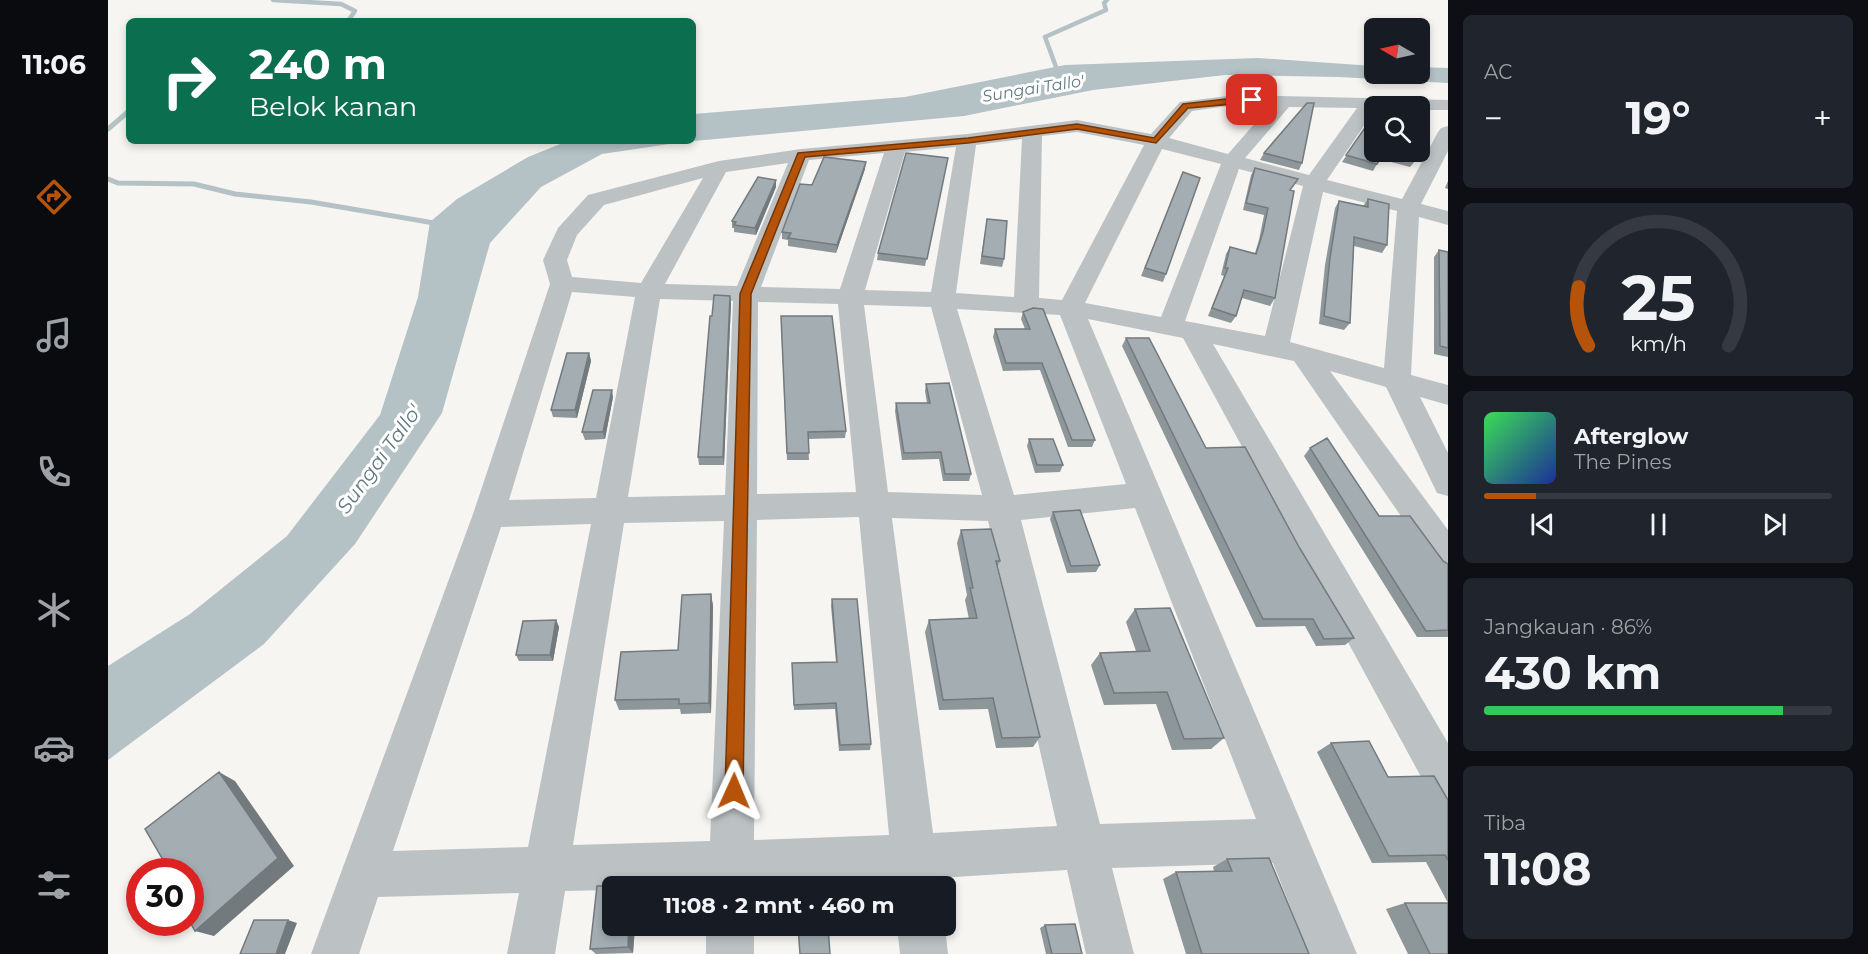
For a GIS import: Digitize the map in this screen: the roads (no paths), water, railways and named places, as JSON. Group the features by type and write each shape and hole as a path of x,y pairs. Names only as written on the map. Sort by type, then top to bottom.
{"street":[{"path":"1333,954 1070,309 1156,141 1186,106 1235,100 1364,102"},
{"path":"1284,101 1232,161 1181,330 1448,784"},
{"path":"1430,104 1448,105"},
{"path":"1364,112 1315,182 1289,350 1448,557"},
{"path":"334,954 489,514 562,284 555,260 566,233 596,201 719,166 801,155 896,148 1077,126 1156,141 1448,218"},
{"path":"1026,305 1032,132"},
{"path":"1448,132 1408,208 1398,380 1448,484"},
{"path":"968,140 942,300 1002,509 1110,954"},
{"path":"896,148 850,297 915,872"},
{"path":"732,874 746,294 801,155"},
{"path":"531,954 650,291 719,166"},
{"path":"562,284 650,291 942,300 1070,309 1289,350 1448,394"},
{"path":"489,514 874,504 1002,509 1146,494"},
{"path":"362,874 546,868 732,874 915,872 1083,847 1286,840"},
{"path":"730,936 730,954"},
{"path":"922,936 924,954"}],"water":[{"name":"Sungai Tallo'","path":"1258,58 1364,65 1364,78 1225,75 1093,90 964,116 696,141 696,114 905,97 1065,65"},
{"path":"1430,67 1448,68 1448,83 1430,82"},
{"name":"Sungai Tallo'","path":"560,144 670,144 602,154 541,187 490,243 442,413 355,544 264,644 108,760 108,666 190,614 287,536 380,415 418,297 430,222 457,199 528,157"}],"waterway":[{"path":"273,0 341,4 355,11 350,18"},
{"name":"Sungai Tallo'","path":"1059,75 1045,37 1106,10 1104,3 1107,0"},
{"path":"108,129 126,114"},
{"path":"108,179 118,183 194,184 235,194 311,202 440,224"}]}
